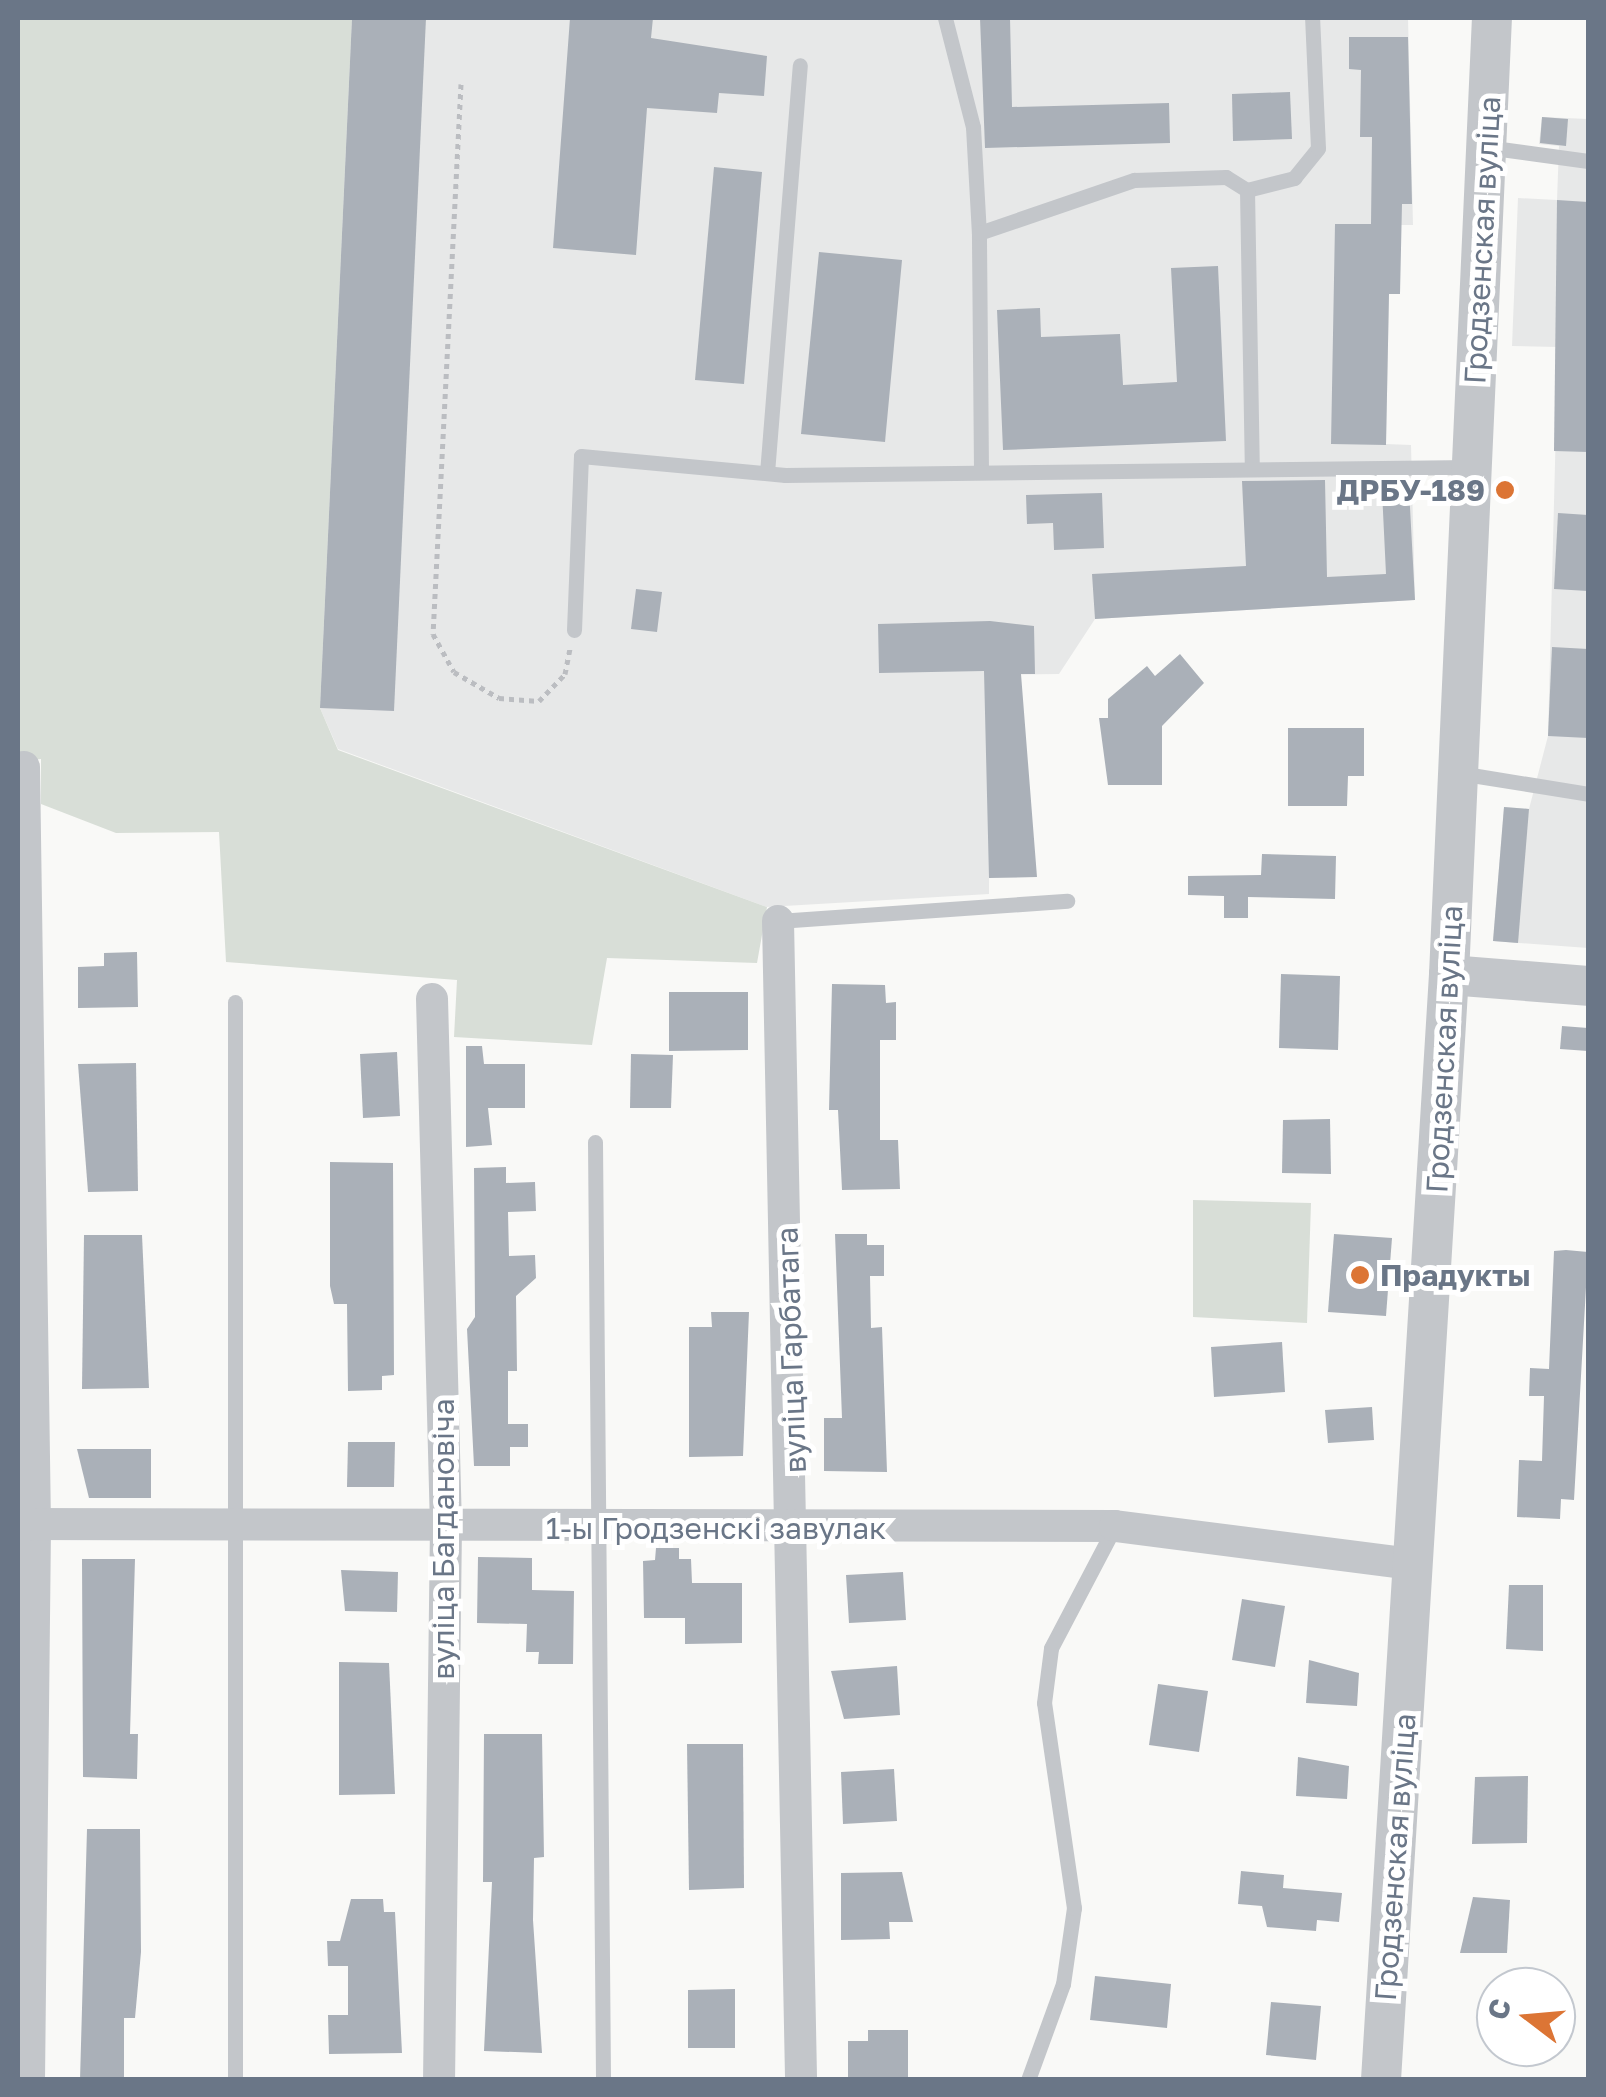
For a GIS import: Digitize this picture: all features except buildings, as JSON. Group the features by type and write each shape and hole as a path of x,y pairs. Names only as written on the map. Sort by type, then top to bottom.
{"street":[{"name":"Гродзенская вуліца","path":"1381,2080 1449,975 1492,18"},
{"path":"24,767 29,2080"},
{"name":"вуліца Гарбатага","path":"778,921 796,1532 801,2080"},
{"path":"1449,975 1588,986"},
{"name":"вуліца Багдановіча","path":"432,1000 446,1526 439,2080"},
{"name":"1-ы Гродзенскі завулак","path":"26,1525 796,1532 1116,1526 1413,1564"}],"lane":[{"path":"945,18 972,127 979,232 981,470"},
{"path":"979,232 1134,180 1226,177 1247,190 1294,178 1318,148 1312,18"},
{"path":"767,474 800,65"},
{"path":"1486,148 1588,161"},
{"path":"1247,190 1252,464"},
{"path":"574,630 582,456 767,474 1252,464 1470,467"},
{"path":"1459,773 1588,794"},
{"path":"778,921 1067,901"},
{"path":"235,1002 239,1529 235,2080"},
{"path":"595,1142 605,1528 603,2080"},
{"path":"1028,2080 1063,1984 1074,1908 1044,1703 1051,1648 1116,1526"}],"path":[{"path":"461,84 433,634 454,672 499,698 539,701 566,674 574,630"}],"shaded area":[{"path":"18,18 352,18 320,708 338,750 767,907 757,963 607,958 592,1045 454,1037 457,980 226,962 219,832 116,833 41,804 41,759 18,761"},
{"path":"352,18 1408,18 1413,225 1401,225 1389,294 1386,444 1411,445 1415,600 1095,619 1059,674 990,675 989,894 767,907 338,749 320,708"},
{"path":"1542,117 1588,119 1588,948 1493,941 1504,807 1529,809 1548,736 1558,347 1512,346 1518,198 1557,200 1559,146 1539,144"},
{"path":"1193,1200 1311,1203 1307,1323 1193,1317"}],"place":[{"name":"ДРБУ-189","path":"1505,490"},
{"name":"Прадукты","path":"1360,1275"}]}
